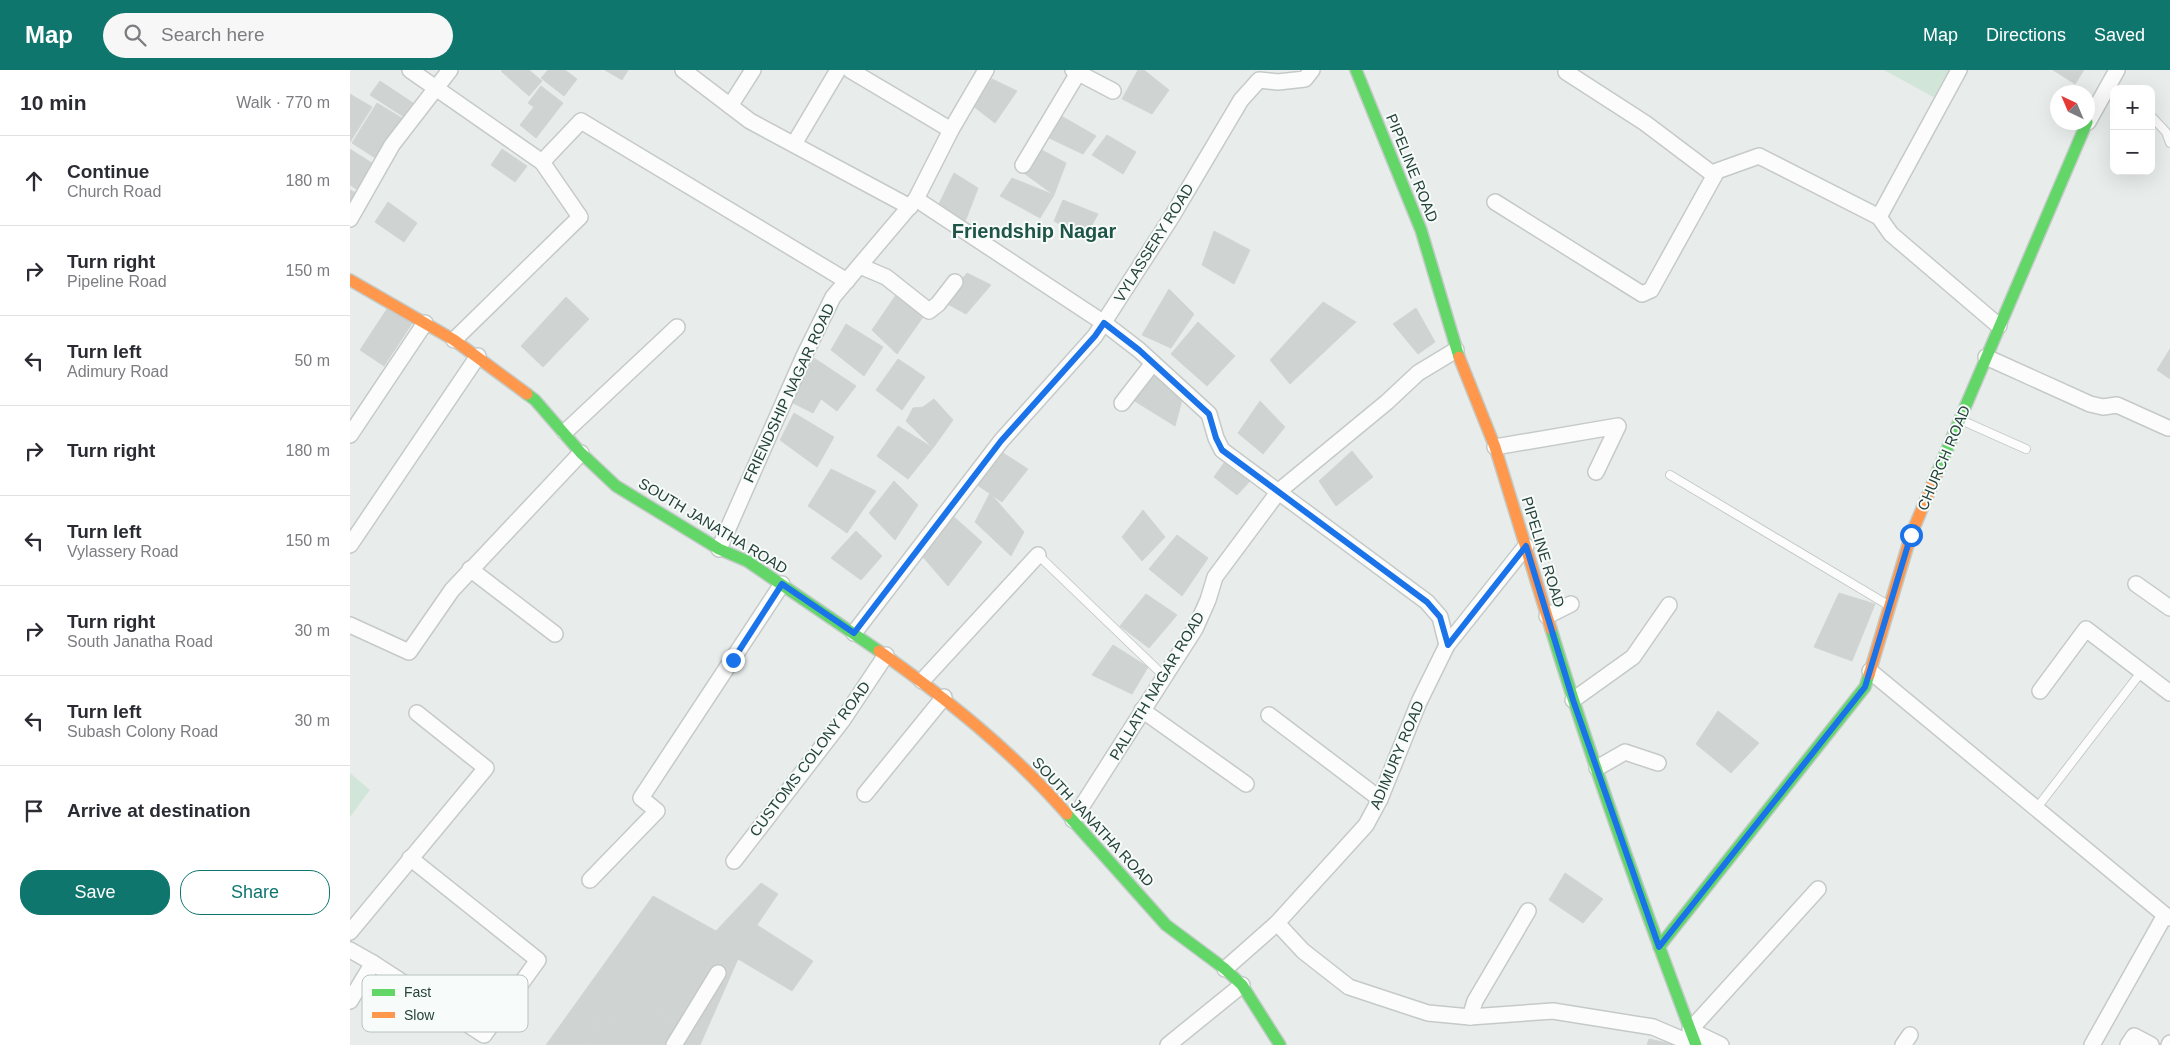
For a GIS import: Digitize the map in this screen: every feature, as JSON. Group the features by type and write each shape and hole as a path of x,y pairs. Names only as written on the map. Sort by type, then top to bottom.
{"street":[{"path":"410,70 542,162 580,217 454,340"},
{"path":"350,219 392,145 450,70"},
{"path":"683,70 750,121 913,203 1104,323 1153,363 1209,414 1216,438 1222,450 1427,602 1440,617 1448,645"},
{"path":"730,106 753,70"},
{"path":"794,144 838,70"},
{"path":"850,70 951,130"},
{"name":"FRIENDSHIP NAGAR ROAD","path":"719,550 804,356 833,297 913,203 951,130 986,70"},
{"name":"VYLASSERY ROAD","path":"854,633 1001,441 1095,336 1171,218 1241,100 1259,80 1278,82 1305,79 1312,70"},
{"name":"PIPELINE ROAD","path":"1356,70 1421,230 1456,350 1495,447 1573,700 1659,947 1696,1045"},
{"path":"1879,217 1959,70"},
{"name":"CHURCH ROAD","path":"2113,85 2117,70"},
{"path":"1023,165 1076,71 1113,91"},
{"path":"1566,72 1645,123 1714,175"},
{"name":"CHURCH ROAD","path":"2095,111 2110,90"},
{"path":"542,162 581,121 847,281"},
{"name":"CHURCH ROAD","path":"1659,947 1865,687 1911,535 2084,130"},
{"path":"1495,202 1642,294 1651,290 1717,170 1760,156 1879,217 1891,234 1999,326"},
{"path":"860,266 886,277 929,312 938,304 955,282"},
{"name":"SOUTH JANATHA ROAD","path":"350,280 454,340 535,400 582,453 616,486 719,550 747,561 854,633 944,697 1043,786 1166,925 1225,969 1242,985 1280,1045"},
{"path":"350,435 425,323"},
{"path":"565,432 677,327"},
{"name":"PALLATH NAGAR ROAD","path":"1073,820 1094,790 1142,710 1195,628 1208,600 1215,577 1279,491 1387,402 1418,373 1456,350"},
{"path":"350,545 478,356"},
{"path":"1986,357 2090,404 2103,407 2117,405 2168,428"},
{"path":"1122,403 1153,363"},
{"path":"1495,447 1618,426 1596,472"},
{"path":"350,625 409,652 452,590 470,569 582,453"},
{"name":"ADIMURY ROAD","path":"1225,969 1277,923 1366,825 1380,799 1419,702 1448,645 1526,546"},
{"path":"922,681 1038,555"},
{"path":"470,569 555,634"},
{"path":"590,880 657,811 641,798 782,584"},
{"path":"2136,584 2170,608"},
{"path":"1547,616 1571,604"},
{"path":"1573,700 1633,657 1669,605"},
{"path":"2040,691 2086,629 2170,693"},
{"name":"CUSTOMS COLONY ROAD","path":"734,861 842,721 886,656"},
{"path":"1870,671 2167,916 2092,1045"},
{"path":"865,794 944,697"},
{"path":"1142,710 1246,784"},
{"path":"350,932 486,768 417,713"},
{"path":"1269,715 1380,799"},
{"path":"1597,768 1625,752 1658,763"},
{"path":"410,858 538,960 527,975"},
{"path":"1720,1045 1690,1030 1818,888"},
{"path":"1470,1017 1475,1001 1528,911"},
{"path":"1277,923 1303,951 1349,987 1428,1013 1470,1017 1553,1011 1654,1027 1696,1045"},
{"path":"350,950 392,975"},
{"path":"366,975 373,963"},
{"path":"674,1045 718,974"},
{"path":"350,1001 362,981"},
{"path":"1168,1045 1242,985"},
{"path":"2128,1045 2134,1036 2150,1045"}],"lane":[{"path":"2155,120 2166,132 2170,143"},
{"path":"1961,420 2026,450"},
{"path":"1670,475 1889,606"},
{"path":"1038,555 1164,676"},
{"path":"2036,809 2142,671"}],"green space":[{"path":"1884,70 1953,70 1937,99"},
{"path":"350,773 370,790 350,817"}],"building":[{"path":"502,70 529,70 542,81 529,96"},
{"path":"548,70 565,70 577,79 564,96 541,78"},
{"path":"605,70 628,70 622,80"},
{"path":"1138,70 1144,70 1169,90 1152,114 1122,99"},
{"path":"2053,70 2084,70 2075,84"},
{"path":"992,79 1017,91 995,123 973,106"},
{"path":"380,81 413,103 404,117 370,95"},
{"path":"541,86 563,103 536,138 520,125 534,107 528,103"},
{"path":"350,94 372,107 350,142"},
{"path":"377,103 405,120 380,161 352,143"},
{"path":"1056,113 1096,136 1083,154 1047,137"},
{"path":"1107,135 1136,152 1123,174 1092,155"},
{"path":"1038,148 1066,163 1054,195 1021,171"},
{"path":"350,149 375,165 358,190 350,185"},
{"path":"502,149 527,166 515,182 491,165"},
{"path":"954,173 978,188 965,222 937,208"},
{"path":"1012,178 1054,195 1040,218 1000,196"},
{"path":"350,190 356,193 350,203"},
{"path":"1063,200 1098,214 1085,238 1054,221"},
{"path":"388,202 417,223 404,242 375,222"},
{"path":"1214,231 1250,250 1234,284 1202,265"},
{"path":"967,273 991,285 966,314 944,302"},
{"path":"1169,289 1194,314 1171,348 1142,335"},
{"path":"896,295 923,317 897,354 872,330"},
{"path":"566,297 589,319 543,367 521,346"},
{"path":"1323,302 1356,322 1290,384 1270,360"},
{"path":"389,306 413,322 384,366 360,350"},
{"path":"1416,308 1435,342 1418,354 1393,324"},
{"path":"1198,322 1235,356 1207,386 1171,354"},
{"path":"846,324 883,347 864,376 831,350"},
{"path":"2170,349 2170,379 2157,370"},
{"path":"814,358 856,386 837,411 821,399 813,413 791,402"},
{"path":"898,359 925,377 902,410 876,390"},
{"path":"1153,374 1182,400 1175,426 1133,400"},
{"path":"934,399 953,420 933,448 906,421 913,408 923,407"},
{"path":"1260,401 1285,427 1263,454 1238,433"},
{"path":"794,413 834,437 817,467 780,440"},
{"path":"898,426 933,448 908,479 877,456"},
{"path":"1000,451 1028,469 1002,502 976,484"},
{"path":"1352,451 1373,477 1336,506 1319,481"},
{"path":"1226,460 1252,479 1237,495 1214,477"},
{"path":"831,469 876,491 847,533 808,506"},
{"path":"894,481 918,505 895,540 869,513"},
{"path":"990,493 1024,532 1011,556 975,522"},
{"path":"1143,510 1165,537 1142,561 1122,537"},
{"path":"953,516 982,542 948,586 923,557"},
{"path":"856,531 882,556 861,580 831,558"},
{"path":"1177,535 1208,558 1182,596 1149,569"},
{"path":"1839,593 1875,604 1852,661 1814,647"},
{"path":"1146,594 1177,615 1149,648 1120,626"},
{"path":"1113,645 1148,667 1132,694 1092,675"},
{"path":"1718,711 1759,743 1731,773 1696,744"},
{"path":"1565,873 1603,899 1583,923 1549,900"},
{"path":"761,883 778,894 757,925 813,961 792,991 738,959 700,1045 546,1045 653,896 716,931"},
{"path":"653,913 671,923 665,934 695,952 702,941 719,950 705,976 696,971 682,991 692,997 678,1023 659,1012 666,1000 638,984 630,995 609,983 626,958 636,964 649,943 639,937"},
{"path":"603,1002 618,1014 612,1022 633,1038 640,1029 657,1043 655,1045 583,1045 599,1024 592,1017"},
{"path":"1649,1039 1676,1045 1647,1045"}],"traffic: fast":[{"path":"1356,70 1421,230 1459,357"},
{"path":"1937,473 2084,130"},
{"path":"527,394 535,400 581,453 616,486 719,549 747,561 879,651"},
{"path":"1551,629 1584,734 1620,838 1696,1045"},
{"path":"1659,947 1865,687 1869,675"},
{"path":"1067,814 1166,925 1225,969 1242,985 1280,1045"}],"traffic: slow":[{"path":"350,280 454,340 527,394"},
{"path":"1459,357 1495,447 1551,629"},
{"path":"1869,675 1911,535 1937,473"},
{"path":"879,651 978,727 1024,769 1067,814"}],"district":[{"name":"Friendship Nagar","path":"1034,231"}],"route":[{"path":"733,660 782,584 854,633 1001,441 1095,336 1104,323 1139,350 1209,414 1216,438 1222,450 1427,602 1440,617 1448,645 1526,546 1573,700 1659,947 1865,687 1911,535"}]}
